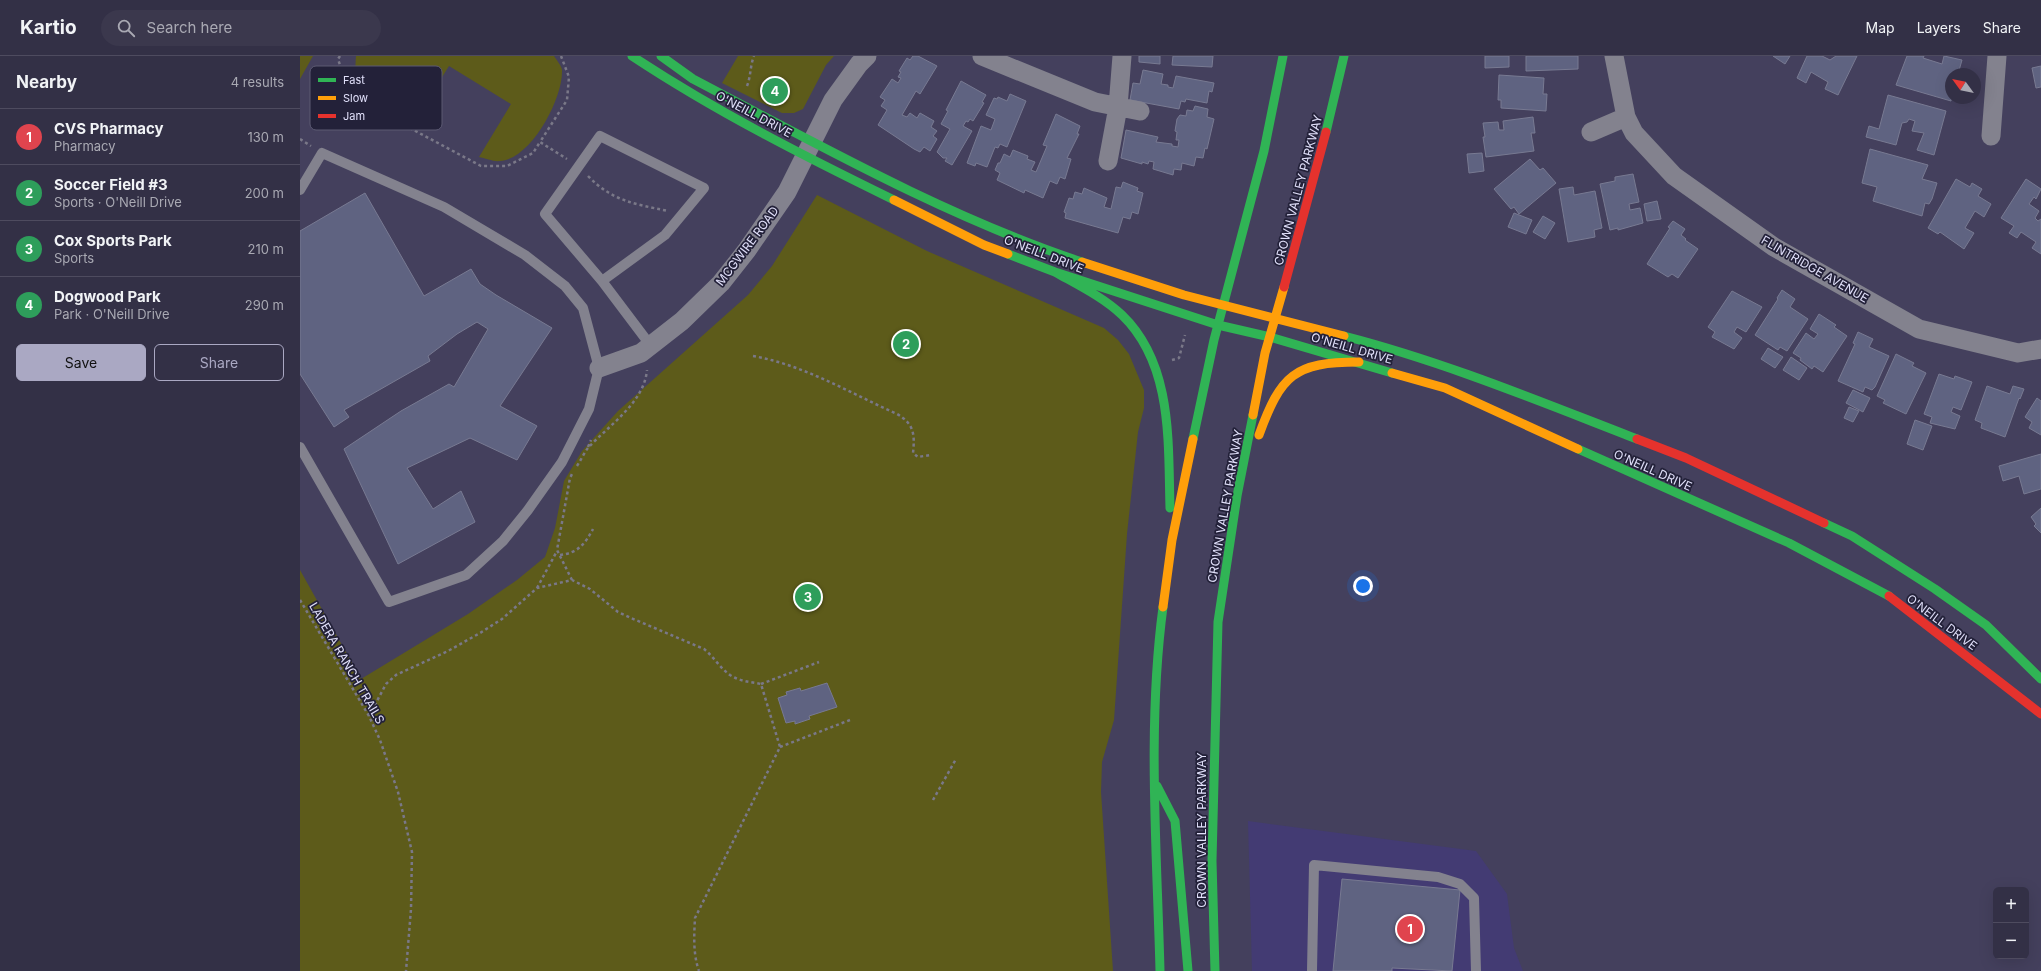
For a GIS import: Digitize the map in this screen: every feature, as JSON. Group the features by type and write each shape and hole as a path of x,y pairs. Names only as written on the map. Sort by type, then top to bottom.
{"main road":[{"name":"O'NEILL DRIVE","path":"632,56 682,89 809,148 1046,250 1184,296 1389,348 1507,389 1686,458 1865,544 1935,589 1986,625 2041,679"},
{"name":"O'NEILL DRIVE","path":"661,56 693,79 741,104 809,148 984,244 1055,272 1218,325 1270,337 1445,388 1610,464 1789,543 1887,595 2041,714"},
{"path":"1160,971 1155,781 1158,647 1172,540 1222,306 1264,150 1283,56"},
{"name":"CROWN VALLEY PARKWAY","path":"1215,971 1212,861 1213,766 1218,622 1237,496 1265,353 1320,160 1344,56"},
{"path":"1055,272 1090,292 1122,315 1144,342 1158,372 1166,420 1172,540"},
{"path":"1237,496 1270,407 1281,390 1294,375 1310,365 1330,362 1358,362"},
{"path":"1155,781 1175,821 1188,971"}],"street":[{"name":"MCGWIRE ROAD","path":"598,368 641,353 651,346 682,321 725,277 747,250 787,192 833,100 859,64 867,56"},
{"path":"982,56 1095,102 1140,111"},
{"path":"1108,160 1118,107 1122,56"},
{"name":"FLINTRIDGE AVENUE","path":"1614,56 1626,117 1634,133 1674,176 1774,247 1920,329 2018,353 2041,349"},
{"path":"1991,136 1997,56"},
{"path":"1591,132 1626,117"}],"lane":[{"path":"602,281 665,235 704,188 600,136 545,214 602,281 651,346"},
{"path":"300,190 322,153 444,207 525,255 565,286 583,308 598,368 589,409 562,462 528,510 503,541 466,575 389,602 300,447"},
{"path":"1312,971 1314,865 1438,877 1460,884 1474,898 1476,971"}],"path":[{"path":"340,56 338,59 340,66"},
{"path":"414,130 481,166 507,166 533,153 567,100 569,77 561,56"},
{"path":"741,104 751,78 750,66 754,56"},
{"path":"540,142 578,166 610,195 628,202 668,211 678,221"},
{"path":"1169,360 1179,358 1185,333 1188,334"},
{"path":"753,356 777,361 802,370 897,414 907,420 911,425 914,435 913,453 918,457 930,455"},
{"path":"587,449 634,401 644,384 646,365"},
{"path":"370,716 386,684 396,675 448,651 480,633 502,618 537,588 557,550 570,478 591,440"},
{"path":"560,555 575,552 582,547 594,528"},
{"path":"557,550 572,580 590,589 618,612 704,650 713,656 730,675 738,679 761,684 819,662"},
{"path":"537,588 572,580"},
{"name":"LADERA RANCH TRAILS","path":"300,600 370,716 398,792 412,852 411,909 406,971"},
{"path":"761,684 780,748"},
{"path":"699,971 696,963 694,943 695,918 780,748 850,720"},
{"path":"933,800 956,759"}],"shaded area":[{"path":"300,56 313,56 300,79"},
{"path":"356,56 554,56 561,66 562,72 561,84 557,97 543,126 523,150 512,158 498,161 479,157 511,104 449,66 442,77 442,66 356,66"},
{"path":"738,56 834,56 826,65 803,109 794,113 782,113 722,83"},
{"path":"817,195 927,251 1104,328 1118,340 1129,354 1144,390 1144,408 1138,432 1127,534 1114,720 1102,762 1101,792 1113,971 300,971 300,570 361,679 468,614 517,580 545,557 555,528 564,481 582,451 618,411 748,295 772,266"},
{"path":"1248,821 1476,851 1507,894 1514,948 1523,971 1252,971"}],"building":[{"path":"913,56 918,56 937,66 920,94 916,91 902,115 907,117 910,113 917,118 920,113 934,121 931,127 937,131 933,136 937,139 930,151 924,147 920,152 914,149 878,125 887,110 881,106 885,100 880,97 892,79 898,83 901,78 898,77 901,72 899,71 907,58 910,60"},
{"path":"1139,56 1160,56 1160,64 1139,62"},
{"path":"1173,56 1213,56 1212,67 1172,65"},
{"path":"1485,56 1509,56 1509,67 1485,68"},
{"path":"1526,56 1578,56 1578,69 1526,71"},
{"path":"1773,56 1790,56 1785,64"},
{"path":"1807,56 1822,56 1830,60 1836,56 1857,56 1838,95 1825,89 1828,82 1811,72 1806,83 1797,78"},
{"path":"1907,56 1924,56 1923,58 1942,64 1944,56 1962,60 1960,68 1945,68 1945,99 1896,85"},
{"path":"2041,66 2041,87 2036,88 2032,68"},
{"path":"1143,70 1163,74 1161,84 1168,85 1168,87 1173,88 1176,76 1214,83 1212,92 1209,91 1207,103 1186,99 1185,102 1181,101 1179,109 1130,100 1133,83 1140,84"},
{"path":"1499,75 1544,78 1543,94 1547,94 1546,111 1501,108 1501,100 1498,100"},
{"path":"961,81 986,95 982,102 984,103 973,121 970,119 968,122 966,121 963,126 972,131 952,165 945,161 947,158 943,158 937,152 950,129 941,124 948,111 946,110"},
{"path":"1010,94 1026,101 1007,147 1000,144 998,148 995,147 987,167 976,163 975,166 967,163 981,126 991,130 995,119 986,115 994,98 997,99 998,97 1007,101"},
{"path":"1888,95 1946,111 1934,155 1917,150 1924,133 1912,131 1915,121 1909,119 1907,122 1902,123 1896,145 1866,137 1869,126 1879,129"},
{"path":"1195,106 1208,109 1207,117 1214,119 1207,149 1205,148 1203,158 1196,157 1194,166 1182,163 1181,170 1174,169 1173,175 1153,169 1154,162 1149,161 1148,164 1142,162 1142,164 1121,158 1126,130 1158,137 1156,142 1172,144 1172,146 1178,147 1179,140 1176,140 1177,132 1175,131 1177,119 1180,115 1186,116 1187,110 1193,111"},
{"path":"1056,114 1080,126 1077,134 1079,134 1067,158 1071,159 1065,179 1060,177 1057,184 1050,181 1043,198 1025,190 1024,193 997,180 1000,173 995,170 998,163 1000,163 1004,154 1010,157 1013,150 1028,156 1027,159 1035,162 1031,170 1036,172 1047,146 1043,145"},
{"path":"1533,117 1535,133 1531,133 1534,151 1486,157 1483,137 1485,137 1483,123 1498,122 1499,130 1504,130 1503,121"},
{"path":"1870,149 1928,165 1922,179 1937,183 1929,204 1925,203 1922,216 1873,201 1877,187 1862,183"},
{"path":"1482,153 1484,171 1469,173 1467,154"},
{"path":"1530,159 1540,170 1543,168 1556,183 1519,214 1514,207 1511,209 1494,189"},
{"path":"1633,174 1639,202 1629,204 1630,210 1640,208 1643,223 1618,230 1618,228 1610,230 1600,184 1615,181 1615,177"},
{"path":"1956,179 1970,187 1972,183 1982,189 1978,196 1991,204 1984,217 1975,211 1965,228 1974,233 1964,249 1940,232 1938,234 1928,228"},
{"path":"2026,179 2041,189 2036,199 2034,197 2029,204 2039,211 2035,218 2038,221 2041,219 2041,254 2032,248 2036,242 2021,232 2017,238 2009,233 2014,226 2001,218"},
{"path":"1123,182 1138,188 1137,191 1143,193 1138,214 1132,212 1130,219 1123,217 1118,233 1065,218 1066,213 1064,212 1069,198 1073,199 1075,192 1082,194 1084,188 1107,198 1104,207 1111,209 1116,187 1121,188"},
{"path":"1573,187 1574,195 1595,191 1602,228 1594,230 1595,237 1568,242 1559,189"},
{"path":"365,193 424,296 471,269 480,284 552,328 500,406 537,426 517,460 470,438 407,468 433,509 461,491 475,522 398,564 344,449 401,411 449,384 454,387 488,329 477,322 457,334 428,356 430,361 344,410 349,417 334,427 300,374 300,231"},
{"path":"1657,201 1661,219 1647,221 1644,204"},
{"path":"1514,213 1532,220 1526,234 1508,227"},
{"path":"1543,216 1555,223 1545,239 1533,232"},
{"path":"1673,221 1685,229 1681,235 1686,239 1685,240 1698,249 1678,278 1672,274 1668,277 1647,264"},
{"path":"1782,290 1795,299 1790,307 1808,319 1787,351 1780,347 1778,350 1755,335 1778,299 1777,298"},
{"path":"1732,291 1762,307 1746,332 1737,327 1734,332 1742,338 1734,349 1712,337 1715,332 1708,327"},
{"path":"1819,314 1836,325 1834,327 1847,336 1823,372 1814,366 1812,369 1800,360 1801,358 1793,353 1806,333 1814,339 1818,334 1810,329"},
{"path":"1858,332 1873,339 1869,347 1889,356 1875,387 1872,390 1865,387 1863,392 1838,381 1855,344 1853,343"},
{"path":"1768,348 1783,357 1775,368 1761,359"},
{"path":"1896,354 1914,363 1912,366 1926,373 1906,414 1883,403 1885,400 1877,396"},
{"path":"1791,357 1807,368 1799,380 1783,370"},
{"path":"1939,374 1954,379 1955,376 1972,382 1961,410 1953,407 1951,412 1960,416 1955,429 1930,423 1932,417 1924,414"},
{"path":"1987,386 2010,394 2013,386 2024,389 2020,399 2019,398 2005,437 1981,428 1982,423 1975,420"},
{"path":"1853,390 1870,398 1863,412 1846,403"},
{"path":"2037,398 2041,401 2041,435 2029,428 2032,422 2025,417"},
{"path":"1849,407 1859,411 1853,422 1844,418"},
{"path":"1915,420 1932,426 1923,450 1907,444"},
{"path":"2041,454 2041,489 2024,494 2019,476 2003,481 1999,466"},
{"path":"2041,508 2041,533 2034,526 2036,524 2031,517"},
{"path":"827,683 837,707 809,716 810,719 795,724 795,721 786,723 778,698 787,695 786,692 800,688 801,691"},
{"path":"1342,879 1460,890 1452,971 1392,968 1392,971 1333,971"}],"traffic: fast":[{"path":"632,56 695,96 760,132 894,200"},
{"path":"661,56 693,79 836,154 933,202 1032,244 1082,262"},
{"path":"1193,439 1214,340 1264,151 1283,56"},
{"path":"1326,132 1344,56"},
{"path":"1008,254 1055,272 1218,325 1270,337 1392,373"},
{"path":"1055,272 1099,297 1122,315 1139,335 1151,357 1159,380 1164,405 1169,457 1170,508"},
{"path":"1344,336 1382,346 1456,370 1637,439"},
{"path":"1215,971 1212,861 1218,622 1237,496 1253,415"},
{"path":"1578,449 1789,543 1889,596"},
{"path":"1824,523 1852,536 1935,589 1986,625 2041,679"},
{"path":"1160,971 1155,834 1154,743 1155,697 1163,607"},
{"path":"1157,786 1175,821 1188,971"}],"traffic: slow":[{"path":"894,200 984,245 1008,254"},
{"path":"1082,262 1184,295 1344,336"},
{"path":"1253,415 1265,353 1284,287"},
{"path":"1259,435 1275,398 1283,386 1293,376 1305,369 1319,365 1359,362"},
{"path":"1392,373 1445,388 1578,449"},
{"path":"1163,607 1172,540 1193,439"}],"traffic: jam":[{"path":"1284,287 1326,132"},
{"path":"1637,439 1686,458 1824,523"},
{"path":"1889,596 2041,714"}],"place":[{"name":"Dogwood Park","path":"775,91"},
{"name":"Soccer Field #3","path":"906,344"},
{"name":"Cox Sports Park","path":"808,597"},
{"name":"CVS Pharmacy","path":"1410,929"}]}
